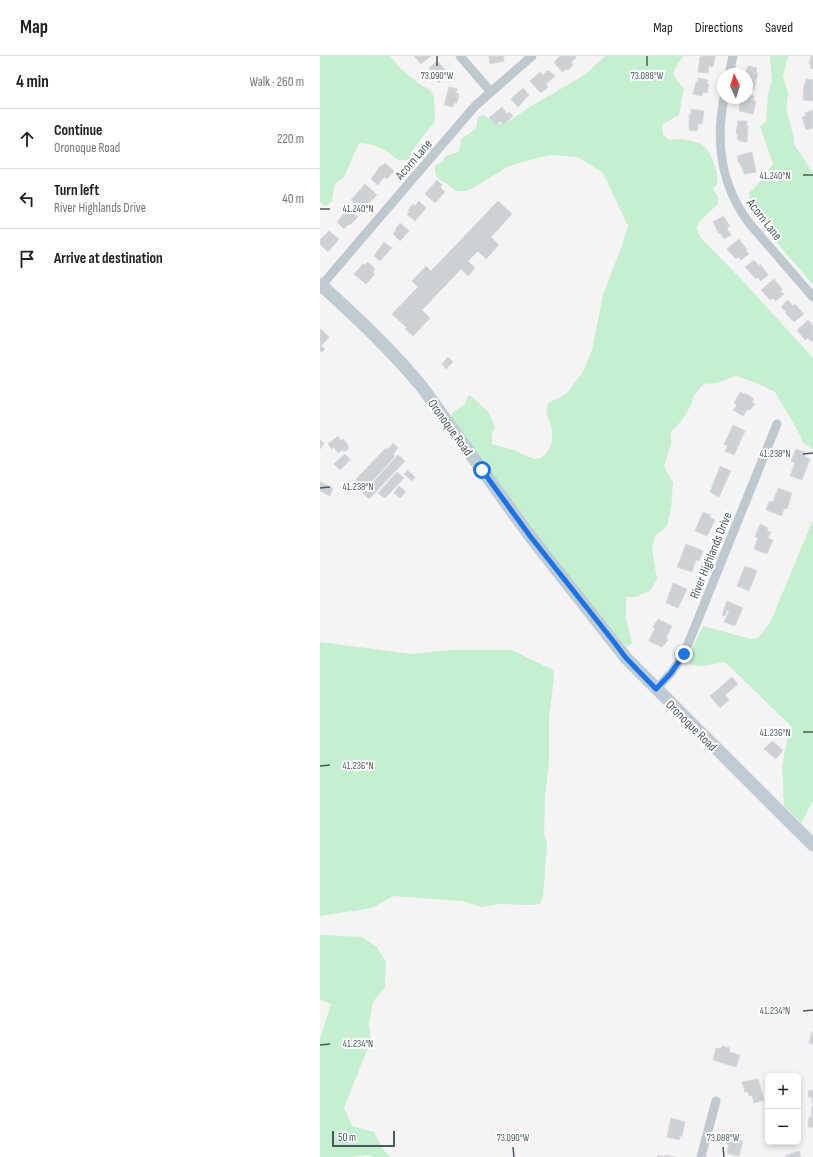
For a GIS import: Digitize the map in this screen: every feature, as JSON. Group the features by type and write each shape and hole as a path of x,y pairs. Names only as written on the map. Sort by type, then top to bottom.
{"street":[{"path":"460,56 491,92"},
{"name":"Acorn Lane","path":"321,285 468,114 532,56"},
{"path":"730,68 733,56"},
{"name":"Acorn Lane","path":"723,104 720,118 720,152 725,174 732,194 742,214 749,223 813,297"},
{"name":"Oronoque Road","path":"321,285 390,350 408,370 558,571 626,658 813,845"},
{"name":"River Highlands Drive","path":"656,689 671,673 684,654 777,424"},
{"path":"701,1157 716,1101"}],"green space":[{"path":"320,56 390,56 398,66 419,84 430,90 434,97 435,121 414,148 409,160 398,160 380,148 359,143 344,177 334,185 332,201 327,206 320,202"},
{"path":"605,56 684,56 673,73 678,82 684,88 679,115 662,125 663,135 670,140 687,140 697,142 704,146 714,164 718,180 713,189 718,197 718,204 700,221 697,227 700,237 742,280 813,358 813,449 803,443 798,431 775,392 759,384 736,376 717,383 704,384 694,395 691,405 682,420 671,432 671,444 664,466 673,483 671,509 667,526 655,536 652,549 657,579 650,591 636,597 626,597 626,619 632,643 626,647 570,579 450,418 453,412 465,404 470,395 489,413 495,427 492,434 492,444 514,450 534,459 541,458 548,451 552,441 552,428 546,413 548,403 566,394 583,372 592,350 603,295 628,226 603,173 578,157 551,155 509,166 473,188 465,191 455,191 437,178 435,173 435,166 444,161 445,156 459,151 461,139 476,129 478,117 484,115 495,124 505,124 528,108 586,74"},
{"path":"770,56 788,56 783,76 788,93 786,108 794,144 813,173 813,285 751,212 749,193 773,164 760,126 766,122 768,95 772,80"},
{"path":"813,520 813,801 801,823 784,806 782,765 791,726 725,662 705,666 690,665 688,657 703,626 751,639 758,638 770,623"},
{"path":"320,642 412,654 451,650 512,650 553,670 554,678 549,717 549,763 545,797 544,834 547,844 543,897 540,904 500,904 481,907 462,901 393,896 372,908 320,916"},
{"path":"320,935 362,937 377,947 386,962 385,987 373,1002 369,1024 371,1040 344,1108 352,1126 374,1132 383,1149 390,1157 372,1157 369,1155 350,1157 320,1157 320,1039 331,1004 320,1000"}],"building":[{"path":"414,56 431,56 421,64"},
{"path":"489,56 503,56 504,61 490,64"},
{"path":"560,56 575,56 576,58 571,62 573,65 568,70 567,69 562,72 554,62"},
{"path":"715,56 713,67 709,66 708,73 698,72 700,57"},
{"path":"811,56 813,56 813,69 810,68 811,64 809,64"},
{"path":"437,61 449,74 439,83 429,71 431,70 429,68"},
{"path":"748,66 757,68 756,73 758,73 754,89 753,68 747,68"},
{"path":"548,70 555,76 546,84 548,87 541,93 530,81 540,72 543,75"},
{"path":"698,78 708,80 707,84 709,85 707,93 703,92 702,96 693,94"},
{"path":"806,79 813,80 813,101 803,100"},
{"path":"449,87 457,89 456,93 459,94 457,103 454,103 453,107 444,105"},
{"path":"523,88 529,95 518,107 511,99"},
{"path":"753,101 756,101 753,114 739,111 740,104 753,104"},
{"path":"502,107 507,114 509,112 513,116 503,125 500,121 496,125 489,118"},
{"path":"691,109 704,111 702,124 698,124 697,131 689,130 689,115 691,115"},
{"path":"813,110 813,128 806,130 802,117 806,116 805,113"},
{"path":"738,121 747,121 747,142 739,141 739,139 737,139 738,134 736,134"},
{"path":"752,152 756,172 744,174 737,156"},
{"path":"385,163 394,171 387,179 384,177 378,185 371,179 381,165 382,166"},
{"path":"437,180 442,185 440,187 445,192 435,203 425,194"},
{"path":"365,184 377,195 362,209 351,200"},
{"path":"419,201 426,208 415,221 407,214 410,211 408,210 413,204 415,206"},
{"path":"498,201 512,214 491,237 499,245 486,259 478,251 468,261 475,268 468,276 461,269 422,310 430,318 413,336 392,314 418,287 412,281 426,266 431,271"},
{"path":"348,209 358,217 344,229 337,222"},
{"path":"723,216 730,226 727,228 731,235 724,239 720,233 719,234 713,222"},
{"path":"400,223 409,231 400,241 393,234"},
{"path":"329,231 339,239 328,252 320,244 320,240"},
{"path":"739,239 749,254 741,260 738,257 736,259 727,249"},
{"path":"384,242 392,248 380,261 374,256"},
{"path":"754,260 759,266 760,264 768,275 761,281 757,277 756,279 745,267"},
{"path":"368,262 375,269 373,272 375,274 366,284 354,274 363,264 365,265"},
{"path":"774,279 782,289 780,291 784,294 776,301 772,298 770,300 761,290"},
{"path":"788,300 793,306 795,304 804,314 794,322 781,307"},
{"path":"808,320 813,326 813,340 811,342 808,338 805,340 797,330"},
{"path":"321,329 329,337 321,346 325,349 322,352 320,351"},
{"path":"448,357 453,362 446,369 442,364"},
{"path":"740,392 745,393 754,399 752,402 755,404 750,410 748,409 743,416 733,410 737,405 734,403"},
{"path":"733,425 745,431 734,455 725,451 728,446 724,444"},
{"path":"338,436 341,441 343,439 348,445 347,446 349,448 344,452 342,450 338,453 334,447 332,449 328,444"},
{"path":"320,440 324,443 320,449"},
{"path":"393,443 398,448 393,454 395,456 366,488 364,487 359,492 352,486 358,481 356,479 386,448 388,449"},
{"path":"796,449 805,452 804,456 810,459 802,480 790,476 795,463 791,461"},
{"path":"345,454 350,460 340,470 334,464"},
{"path":"398,455 405,461 369,499 363,493"},
{"path":"720,466 731,471 719,497 710,492"},
{"path":"407,470 415,477 412,481 404,474"},
{"path":"397,472 404,478 385,498 378,493"},
{"path":"320,482 333,488 330,496 320,491"},
{"path":"399,486 406,492 400,498 394,493"},
{"path":"778,488 792,493 787,509 784,508 782,516 766,510 769,501 773,502"},
{"path":"703,512 711,515 710,517 715,520 707,536 695,531"},
{"path":"760,524 768,528 767,531 771,532 768,538 773,540 767,554 754,549 758,538 755,537"},
{"path":"686,544 703,551 699,561 696,560 692,572 677,567"},
{"path":"745,566 757,571 749,591 737,586"},
{"path":"673,583 687,589 678,608 666,603"},
{"path":"727,601 743,608 735,626 724,622 729,611 727,610 725,616 722,615"},
{"path":"658,619 672,626 666,638 668,639 662,647 649,641 655,628 653,627"},
{"path":"732,677 738,684 725,695 729,700 720,708 710,696"},
{"path":"772,741 783,750 776,759 764,749"},
{"path":"813,1032 813,1044 809,1043"},
{"path":"722,1046 730,1048 729,1052 740,1055 736,1067 713,1060 716,1048 721,1049"},
{"path":"758,1079 764,1100 754,1103 752,1095 749,1096 748,1092 745,1092 742,1082"},
{"path":"809,1090 813,1091 813,1103 812,1097 808,1097"},
{"path":"812,1106 813,1127 808,1127 809,1117 811,1117"},
{"path":"671,1118 685,1122 682,1136 680,1136 679,1140 667,1137"},
{"path":"730,1131 741,1134 740,1140 743,1141 739,1156 727,1153 729,1144 726,1144"},
{"path":"799,1151 801,1157 785,1157 785,1156"}],"route":[{"path":"482,470 530,536 626,658 656,689 671,673 684,654"}]}
